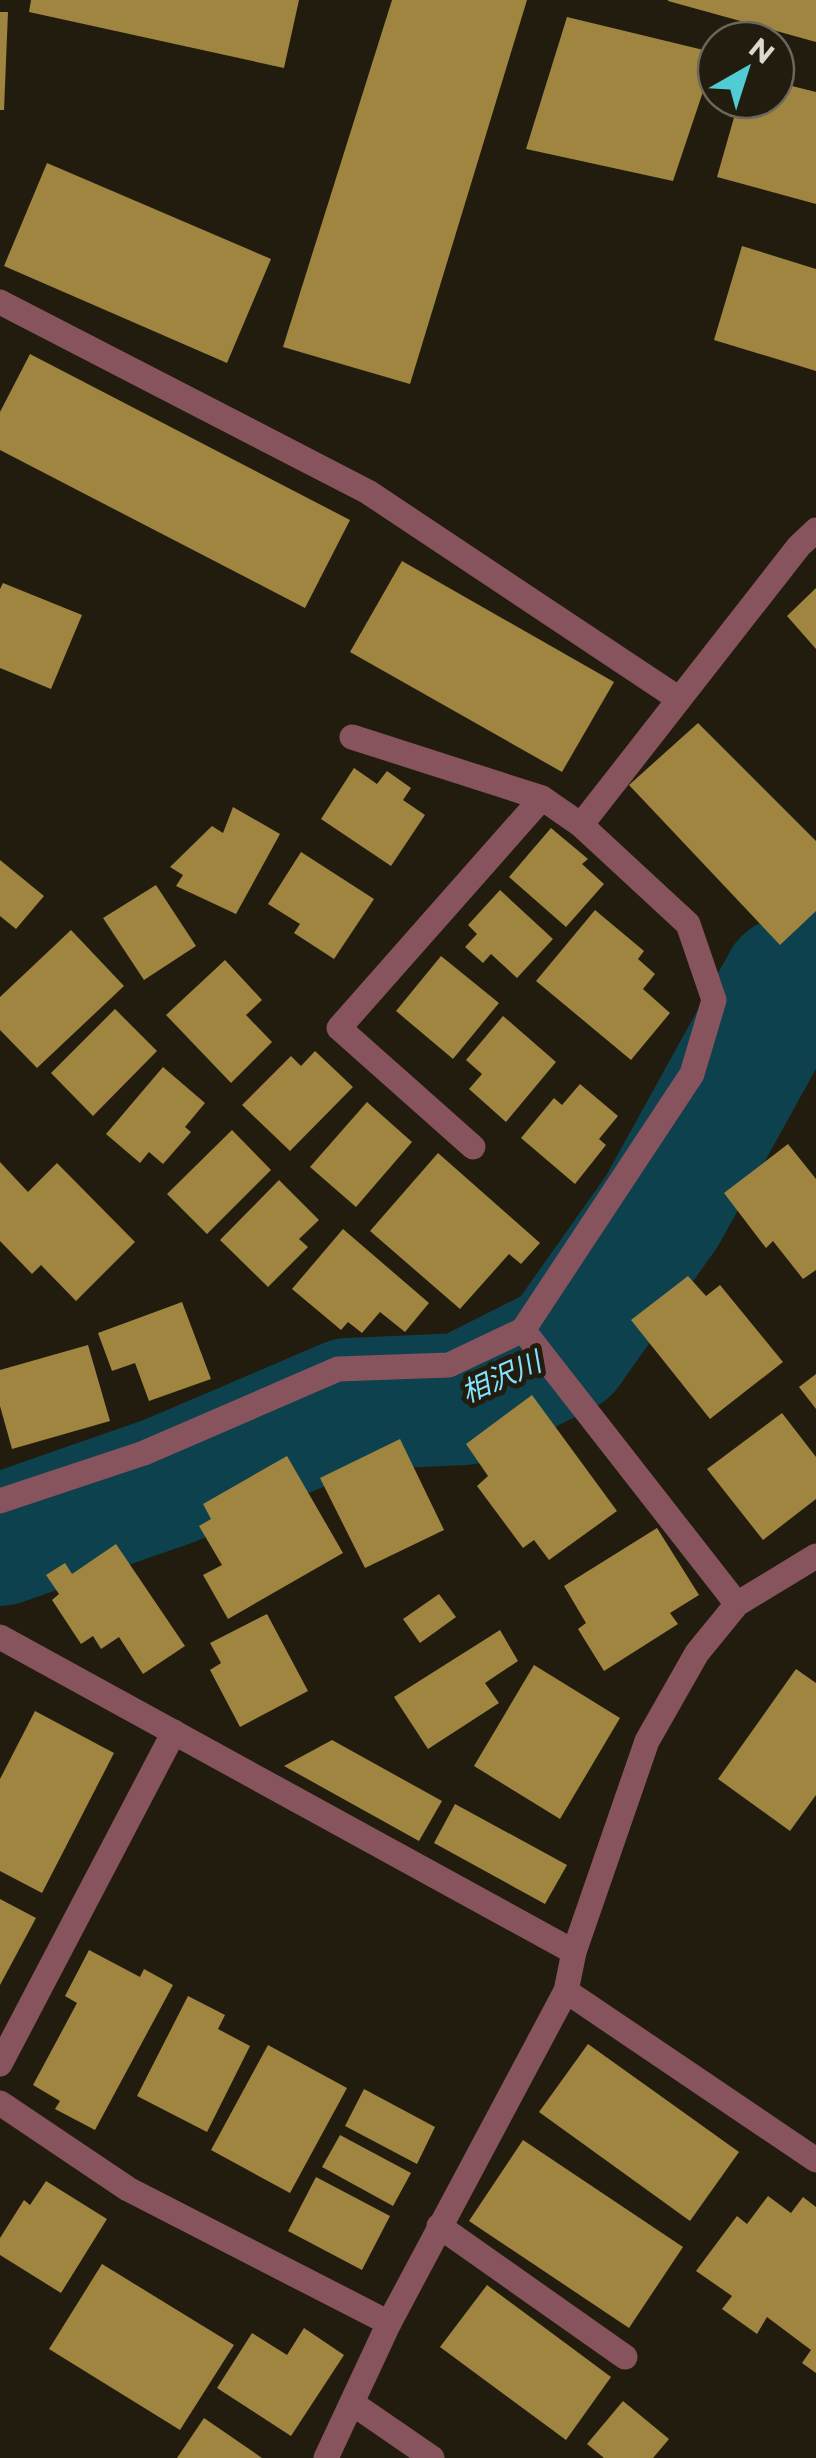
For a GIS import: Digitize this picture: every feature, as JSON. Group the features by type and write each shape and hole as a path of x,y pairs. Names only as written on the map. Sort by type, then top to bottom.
{"street":[{"path":"0,302 368,492 679,699"},
{"path":"581,825 798,546 816,530"},
{"path":"0,1501 144,1453 338,1369 449,1364 523,1330 692,1074 714,1000 688,924 581,825 542,798 352,736"},
{"path":"474,1147 339,1028 542,798"},
{"path":"523,1330 738,1604"},
{"path":"326,2458 389,2323 566,1991 574,1952 647,1741 697,1653 738,1604 816,1556"},
{"path":"0,1636 574,1952"},
{"path":"0,2064 174,1732"},
{"path":"566,1991 816,2160"},
{"path":"0,2103 128,2189 389,2323"},
{"path":"440,2226 624,2357"},
{"path":"352,2403 432,2458"}],"building":[{"path":"31,0 299,0 284,68 29,12"},
{"path":"392,0 527,0 410,384 283,347"},
{"path":"816,0 816,42 796,36 796,20 737,20 668,1"},
{"path":"0,12 8,12 4,110 0,110"},
{"path":"567,17 696,48 696,113 673,181 526,149"},
{"path":"796,87 816,92 816,204 717,177 733,120 796,120"},
{"path":"47,163 271,259 227,363 4,266"},
{"path":"742,246 816,269 816,371 714,340"},
{"path":"30,354 350,520 305,608 0,450 0,412"},
{"path":"402,561 614,682 562,772 350,652"},
{"path":"3,583 82,615 51,689 0,668"},
{"path":"816,588 816,649 787,616"},
{"path":"698,723 816,841 816,911 780,945 629,785"},
{"path":"354,768 377,784 387,771 411,788 403,800 425,815 391,866 321,819"},
{"path":"233,807 280,834 236,914 176,886 183,875 170,867 212,826 223,833"},
{"path":"551,828 588,859 582,864 604,884 566,927 509,877"},
{"path":"301,852 374,899 334,959 294,933 300,924 268,904"},
{"path":"0,860 44,896 16,929 0,916"},
{"path":"156,885 196,946 144,980 103,918"},
{"path":"500,890 553,939 517,978 491,954 483,963 465,947 477,934 468,925"},
{"path":"595,910 644,951 638,959 655,974 643,989 670,1013 631,1060 536,981"},
{"path":"71,930 124,986 37,1068 0,1030 0,997"},
{"path":"441,956 499,1003 453,1059 396,1011"},
{"path":"225,960 262,1000 246,1015 272,1042 231,1083 166,1015"},
{"path":"115,1009 157,1051 93,1116 51,1073"},
{"path":"503,1016 556,1062 506,1122 469,1089 482,1074 466,1060"},
{"path":"315,1051 353,1087 290,1151 242,1105 291,1056 301,1066"},
{"path":"163,1067 205,1103 185,1127 191,1132 163,1164 149,1152 140,1163 106,1134"},
{"path":"580,1084 618,1116 599,1139 606,1145 575,1184 521,1138 554,1098 562,1105"},
{"path":"367,1102 412,1142 356,1207 310,1167"},
{"path":"232,1130 271,1170 207,1234 167,1194"},
{"path":"788,1144 816,1179 816,1270 803,1279 773,1241 766,1248 724,1193"},
{"path":"438,1153 540,1243 521,1264 509,1254 460,1309 370,1231"},
{"path":"0,1162 28,1192 57,1163 135,1242 76,1301 41,1265 32,1274 0,1241"},
{"path":"279,1180 319,1220 299,1239 308,1247 268,1287 220,1240"},
{"path":"343,1229 429,1303 405,1332 380,1312 362,1333 348,1322 341,1330 292,1289"},
{"path":"688,1276 706,1296 720,1285 783,1362 710,1419 631,1320"},
{"path":"182,1302 211,1379 149,1401 135,1363 112,1371 98,1333"},
{"path":"88,1345 110,1421 12,1449 0,1406 0,1370"},
{"path":"816,1374 816,1409 799,1387"},
{"path":"532,1395 617,1511 549,1560 534,1540 523,1548 477,1486 488,1476 466,1444"},
{"path":"782,1413 816,1457 816,1499 763,1540 707,1469"},
{"path":"400,1439 444,1530 365,1568 320,1478"},
{"path":"287,1456 343,1553 228,1619 203,1575 222,1565 199,1526 211,1519 203,1504"},
{"path":"657,1528 699,1595 670,1613 678,1624 604,1671 578,1629 586,1623 564,1586"},
{"path":"116,1544 185,1646 143,1674 119,1637 101,1649 93,1636 81,1644 52,1600 59,1594 46,1575 65,1563 72,1574"},
{"path":"439,1594 456,1617 420,1643 403,1619"},
{"path":"267,1614 308,1691 240,1727 210,1670 221,1663 210,1643"},
{"path":"500,1630 518,1661 485,1683 499,1703 428,1749 394,1697"},
{"path":"534,1665 620,1718 560,1819 474,1766"},
{"path":"796,1669 816,1683 816,1795 790,1831 718,1779"},
{"path":"35,1711 114,1753 42,1893 0,1871 0,1779"},
{"path":"332,1740 442,1801 419,1841 284,1766"},
{"path":"455,1804 567,1865 545,1904 434,1843"},
{"path":"0,1899 36,1918 0,1985"},
{"path":"89,1950 140,1977 144,1969 173,1985 95,2130 55,2109 60,2101 33,2085 77,2003 65,1996"},
{"path":"188,1996 225,2015 218,2029 250,2046 207,2132 137,2096"},
{"path":"588,2044 739,2152 690,2221 539,2112"},
{"path":"268,2045 347,2088 290,2193 211,2150"},
{"path":"364,2089 435,2127 417,2164 345,2126"},
{"path":"340,2135 411,2173 393,2206 322,2167"},
{"path":"523,2140 683,2247 629,2328 469,2221"},
{"path":"316,2177 390,2216 362,2270 288,2231"},
{"path":"46,2181 107,2219 61,2293 0,2255 0,2238 24,2200 30,2205"},
{"path":"768,2196 791,2213 803,2197 816,2207 816,2373 802,2363 811,2350 767,2317 757,2334 722,2309 732,2296 696,2271 737,2216 747,2224"},
{"path":"102,2264 234,2345 180,2430 49,2349"},
{"path":"487,2285 611,2377 566,2440 440,2347"},
{"path":"304,2328 344,2355 291,2436 217,2388 252,2333 287,2355"},
{"path":"623,2401 669,2439 653,2458 604,2458 587,2444"},
{"path":"204,2418 262,2458 177,2458"}],"waterway":[{"name":"相沢川","path":"0,1540 169,1481 349,1404 464,1399 565,1348 662,1211 788,983 816,966"}]}
